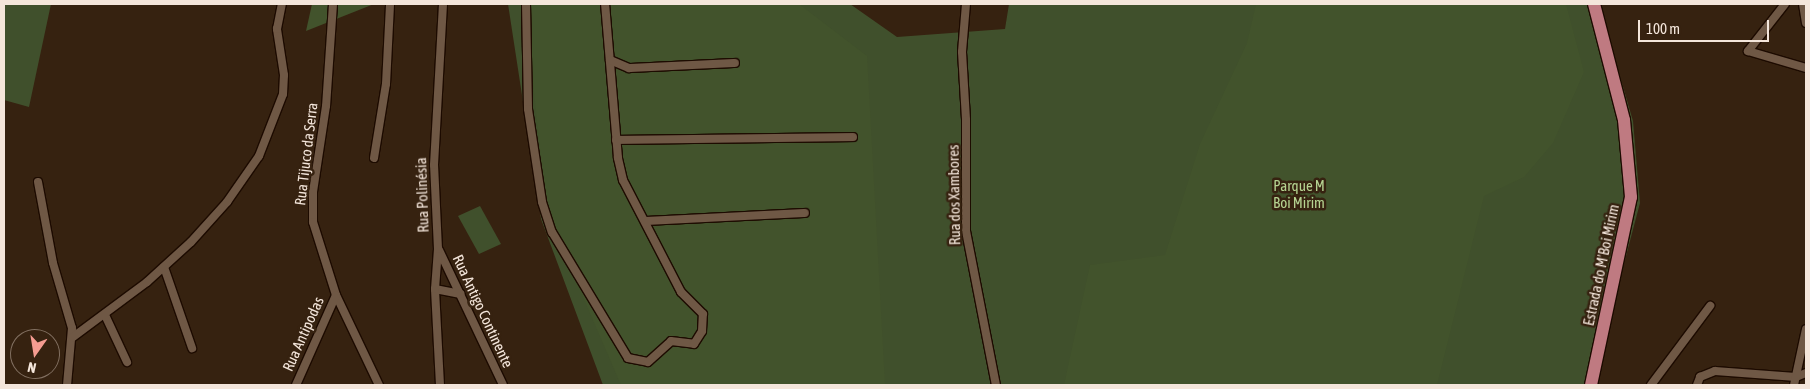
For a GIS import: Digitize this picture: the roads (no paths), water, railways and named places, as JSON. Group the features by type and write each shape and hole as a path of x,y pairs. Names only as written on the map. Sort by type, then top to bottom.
{"main road":[{"name":"Estrada do M'Boi Mirim","path":"1592,385 1631,197 1624,120 1594,4"}],"street":[{"path":"73,337 105,315 164,267 227,202 259,156 283,94 284,75 277,29 282,4"},
{"name":"Rua Tijuco da Serra","path":"333,4 326,106 312,207 318,238 336,295 379,385"},
{"path":"374,158 384,101 390,4"},
{"name":"Rua Polinésia","path":"440,385 435,289 438,248 434,165 443,4"},
{"path":"526,4 528,109 542,202 552,232 628,358 648,362 670,341 694,344 702,331 702,314 681,292 623,180 616,140 605,4"},
{"name":"Rua dos Xambores","path":"966,4 962,52 966,120 966,231 996,384"},
{"path":"1785,4 1748,51 1806,68"},
{"path":"1803,4 1806,23"},
{"path":"610,60 629,68 736,63"},
{"path":"616,140 852,137"},
{"path":"38,182 54,263 73,337 67,385"},
{"path":"645,221 805,213"},
{"name":"Rua Antigo Continente","path":"438,248 503,385"},
{"path":"164,267 192,348"},
{"path":"435,289 461,294"},
{"name":"Rua Antipodas","path":"296,385 336,295"},
{"path":"1651,385 1710,306"},
{"path":"105,315 127,362"},
{"path":"1794,385 1806,329"},
{"path":"1696,385 1700,376 1715,371 1796,376 1806,373"}],"park label":[{"name":"Parque M Boi Mirim","path":"1299,194"}]}
